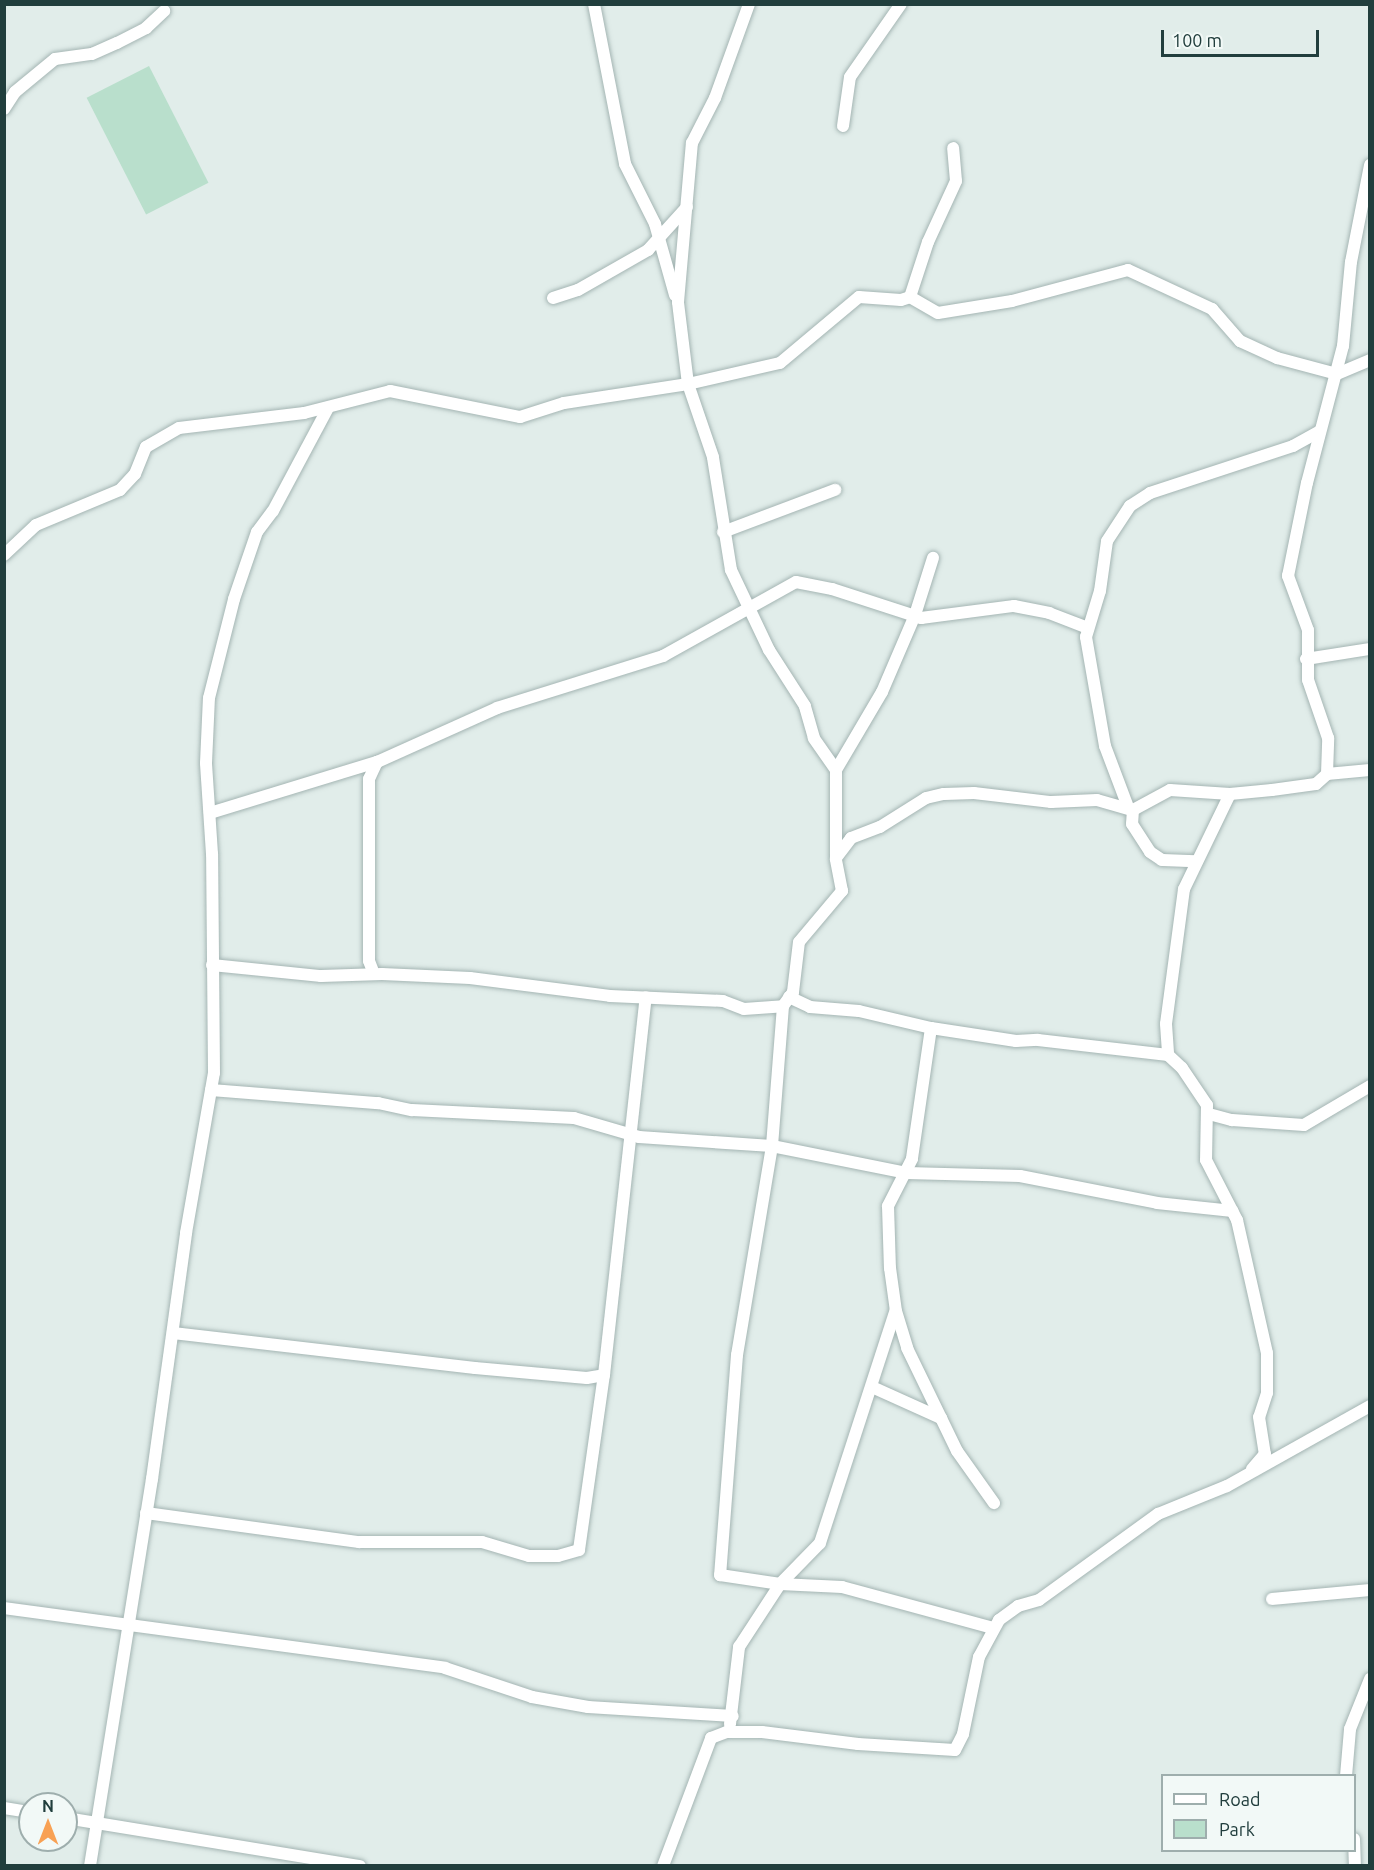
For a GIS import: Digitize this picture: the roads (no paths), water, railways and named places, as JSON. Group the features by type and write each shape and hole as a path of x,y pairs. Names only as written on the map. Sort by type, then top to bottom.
{"street":[{"path":"594,4 625,164 652,215 678,302 688,384 713,457 723,532 731,570 749,611 805,706 814,738 836,770"},
{"path":"678,302 692,144 715,99 749,4"},
{"path":"843,126 850,77 901,4"},
{"path":"4,109 10,93 55,58 92,54 146,28 164,11"},
{"path":"910,297 928,242 956,181 953,148"},
{"path":"1327,774 1328,738 1312,695 1306,659 1308,630 1288,576 1314,456 1343,346 1351,262 1370,165"},
{"path":"553,298 588,285 648,250 687,207"},
{"path":"4,555 36,525 120,490 135,474 146,447 164,433 179,428 328,408 374,393 390,391 520,417 564,403 688,384 780,363 859,297 901,300 910,297 938,313 1012,301 1078,280 1128,270 1212,309 1245,345 1304,368 1337,374 1365,362"},
{"path":"1343,346 1365,362"},
{"path":"90,1866 211,1090 215,1001 212,965 210,813 206,764 209,698 234,599 257,532 273,511 328,408"},
{"path":"1196,861 1162,860 1150,852 1132,824 1130,808 1105,746 1086,627 1100,591 1107,541 1130,506 1167,486 1293,446 1320,431"},
{"path":"1293,446 1314,456"},
{"path":"723,532 835,490"},
{"path":"933,558 915,615 882,692 836,770 836,859 842,891 799,942 799,966 786,1002 772,1146 737,1355 720,1575 780,1584 842,1587 993,1628"},
{"path":"210,813 377,762 497,708 663,656 749,611 796,582 932,619 1014,606 1049,613 1086,627"},
{"path":"1306,659 1370,649"},
{"path":"374,974 369,961 369,779 377,762"},
{"path":"836,859 851,838 880,826 926,798 944,794 974,793 1051,802 1097,800 1130,808 1170,790 1230,794 1316,784 1327,774 1370,770"},
{"path":"1230,794 1184,889 1166,1024 1168,1055 1194,1084 1209,1114 1206,1160 1233,1211 1267,1353 1267,1393 1259,1417 1265,1454 1248,1474"},
{"path":"212,965 321,976 374,974 470,978 646,997 723,1002 744,1009 786,1002 810,1007 859,1011 931,1028 1016,1041 1038,1040 1168,1055"},
{"path":"146,1513 358,1542 482,1542 529,1556 558,1556 579,1550 604,1375 646,997"},
{"path":"931,1028 915,1141 907,1173 888,1206 896,1311 907,1348 941,1418 979,1486 994,1503"},
{"path":"1209,1114 1232,1120 1304,1125 1370,1086"},
{"path":"211,1090 378,1103 412,1110 574,1118 630,1135 679,1142 772,1146 907,1173 1020,1176 1157,1203 1233,1211"},
{"path":"727,1732 733,1716 739,1647 780,1584 820,1543 850,1441 872,1387 896,1311"},
{"path":"173,1333 486,1369 587,1378 604,1375"},
{"path":"872,1387 941,1418"},
{"path":"663,1866 711,1738 727,1732 740,1732 955,1750 963,1734 979,1657 993,1628 1018,1606 1039,1600 1158,1514 1248,1474 1370,1406"},
{"path":"1272,1599 1370,1590"},
{"path":"4,1608 126,1627 445,1668 532,1696 588,1707 733,1716"},
{"path":"1346,1774 1350,1729 1370,1679"},
{"path":"733,1716 740,1732"},
{"path":"78,1820 360,1866"}]}
